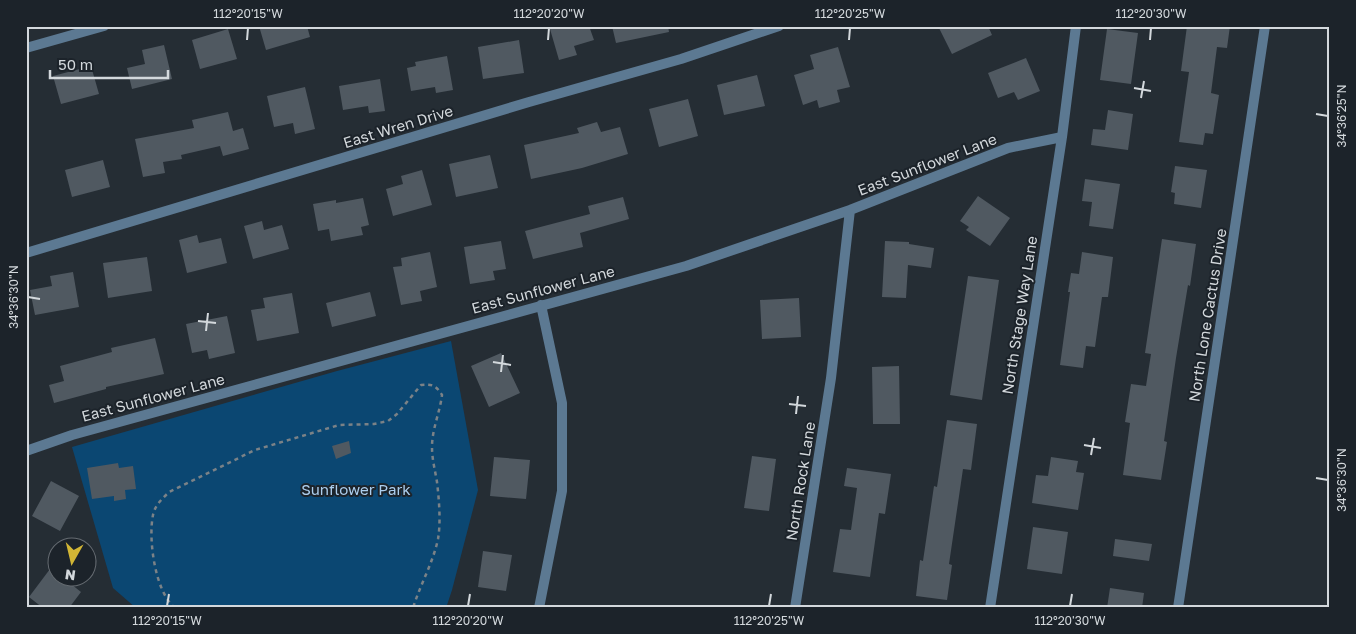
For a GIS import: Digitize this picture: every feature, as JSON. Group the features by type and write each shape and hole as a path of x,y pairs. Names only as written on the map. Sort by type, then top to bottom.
{"street":[{"path":"26,48 104,26"},
{"name":"East Wren Drive","path":"26,253 530,102 681,59 779,26"},
{"name":"North Stage Way Lane","path":"990,608 1062,137 1076,26"},
{"name":"North Lone Cactus Drive","path":"1178,608 1265,26"},
{"name":"East Sunflower Lane","path":"26,452 72,435 686,266 850,210 1008,148 1062,137"},
{"name":"North Rock Lane","path":"795,608 831,378 850,210"},
{"path":"539,608 562,491 562,403 541,306"}],"path":[{"path":"175,608 168,602 163,592 158,579 153,551 153,513 159,502 169,492 254,450 339,426 374,424 388,421 397,414 421,385 432,384 442,394 432,438 437,482 438,537 434,556 413,608"}],"green space":[{"name":"Sunflower Park","path":"451,341 478,490 446,608 136,608 113,588 72,447 337,371"}],"building":[{"path":"259,26 307,26 310,37 266,50"},
{"path":"560,26 589,26 594,40 574,46 577,55 559,60 550,29"},
{"path":"612,26 668,26 669,32 616,43"},
{"path":"938,26 988,26 992,35 952,54"},
{"path":"1187,26 1230,26 1227,48 1217,47 1211,93 1219,95 1213,134 1205,133 1203,145 1179,142 1189,72 1181,71"},
{"path":"228,29 237,59 200,69 192,40"},
{"path":"1107,29 1138,33 1131,84 1100,80"},
{"path":"519,40 524,73 483,79 478,47"},
{"path":"164,45 172,79 132,89 127,68 145,64 142,50"},
{"path":"838,47 850,87 837,90 840,102 819,108 817,100 803,105 794,75 814,69 810,55"},
{"path":"447,56 453,90 436,93 435,87 411,91 407,68 416,66 415,62"},
{"path":"1026,58 1040,91 1018,100 1014,92 998,98 988,73"},
{"path":"91,66 99,94 61,104 53,76"},
{"path":"757,75 765,106 724,115 717,85"},
{"path":"380,79 385,111 369,113 368,106 343,110 339,86"},
{"path":"305,87 315,129 295,134 293,123 274,127 267,96"},
{"path":"688,99 698,136 659,147 649,109"},
{"path":"1108,110 1133,114 1128,150 1091,145 1093,129 1105,130"},
{"path":"228,112 233,131 243,128 249,149 223,156 220,146 181,155 182,159 163,162 165,173 143,177 135,139 194,128 192,120"},
{"path":"597,122 601,132 620,127 628,154 582,168 531,179 524,145 579,133 577,128"},
{"path":"490,155 498,188 456,197 449,164"},
{"path":"103,160 110,187 72,197 65,170"},
{"path":"1175,166 1207,170 1201,208 1174,204 1175,193 1171,192"},
{"path":"422,170 432,205 393,216 386,189 403,184 401,176"},
{"path":"1085,179 1120,184 1113,229 1089,226 1092,202 1082,201"},
{"path":"978,196 1010,218 990,246 966,230 969,227 960,221"},
{"path":"623,197 629,219 580,233 583,247 533,259 525,231 590,214 588,206"},
{"path":"363,198 369,225 361,227 363,235 331,241 329,229 318,231 313,204 336,200 336,203"},
{"path":"262,221 264,230 282,225 289,249 253,259 244,226"},
{"path":"197,235 199,243 221,238 227,263 187,273 179,240"},
{"path":"1162,239 1196,244 1176,358 1164,441 1167,442 1161,480 1123,475 1130,423 1125,422 1131,384 1146,386 1151,354 1145,353"},
{"path":"501,241 506,269 493,271 495,280 470,284 464,247"},
{"path":"885,241 909,242 909,244 934,248 931,268 908,265 906,298 882,297"},
{"path":"430,252 437,287 420,291 422,301 401,305 393,267 402,266 401,258"},
{"path":"1082,252 1113,257 1108,297 1102,297 1095,347 1086,346 1083,368 1060,365 1071,273 1079,274"},
{"path":"147,257 152,291 108,298 103,263"},
{"path":"73,272 79,307 35,315 30,290 52,286 50,276"},
{"path":"968,276 999,280 982,400 950,395"},
{"path":"370,292 376,316 332,327 326,303"},
{"path":"292,293 299,333 257,341 251,310 265,308 263,298"},
{"path":"799,298 801,337 762,339 760,300"},
{"path":"227,316 235,353 209,359 207,350 192,353 186,324"},
{"path":"155,338 164,374 106,387 106,389 54,403 49,385 64,381 60,366 112,352 111,348"},
{"path":"501,353 520,393 489,407 471,366"},
{"path":"899,366 900,424 873,424 872,367"},
{"path":"947,420 977,424 971,470 963,469 949,564 952,565 947,600 916,596 920,560 923,561 934,486 937,487"},
{"path":"349,441 351,453 336,459 332,446"},
{"path":"752,456 776,459 769,511 744,508"},
{"path":"494,457 530,460 526,499 490,496"},
{"path":"1051,457 1078,461 1076,472 1084,473 1078,510 1032,503 1036,475 1048,476"},
{"path":"118,463 119,468 133,466 136,489 125,490 126,499 114,501 114,496 92,499 87,468"},
{"path":"847,468 891,474 885,514 879,513 870,577 833,572 840,529 851,530 857,488 844,486"},
{"path":"51,481 79,496 60,531 32,516"},
{"path":"1033,527 1068,532 1062,574 1027,569"},
{"path":"1115,539 1152,544 1149,561 1113,556"},
{"path":"483,551 512,555 506,591 478,587"},
{"path":"48,572 48,586 74,586 81,592 69,608 43,608 29,597"},
{"path":"1110,588 1144,593 1142,608 1107,608"}]}
